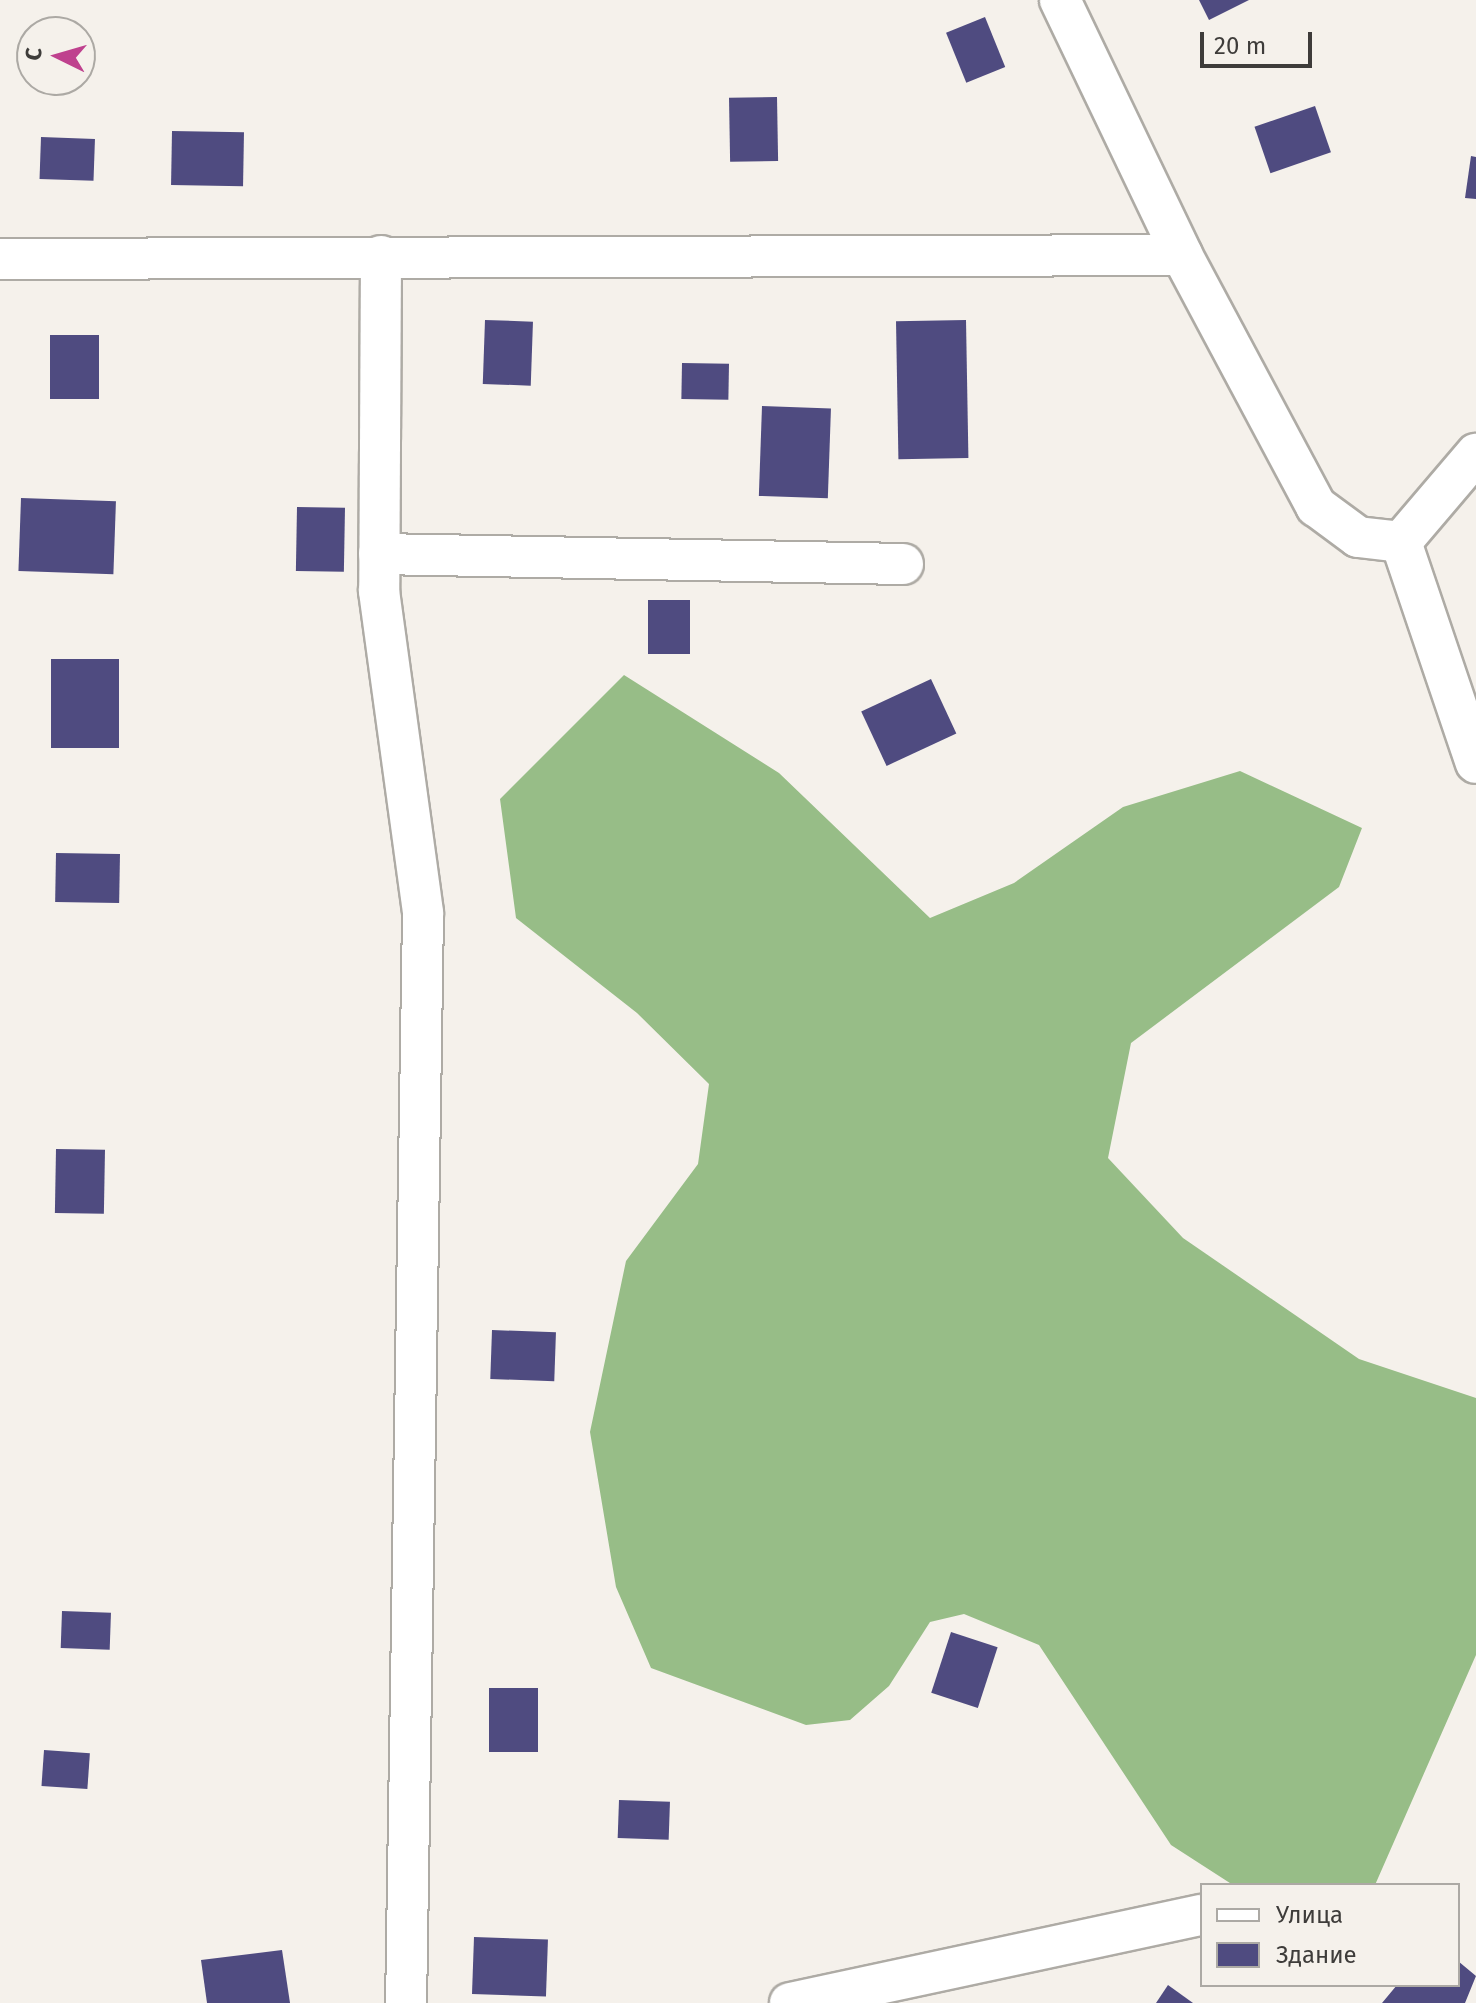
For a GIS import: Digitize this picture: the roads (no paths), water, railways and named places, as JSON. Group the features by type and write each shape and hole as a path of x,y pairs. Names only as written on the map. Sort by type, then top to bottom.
{"street":[{"path":"1060,0 1182,255 1316,506 1358,537 1401,542"},
{"path":"0,259 1182,255"},
{"path":"381,256 379,554 423,913 406,2003"},
{"path":"1401,542 1476,454"},
{"path":"1401,542 1476,763"},
{"path":"379,554 903,564"},
{"path":"790,2003 1200,1915"}]}
